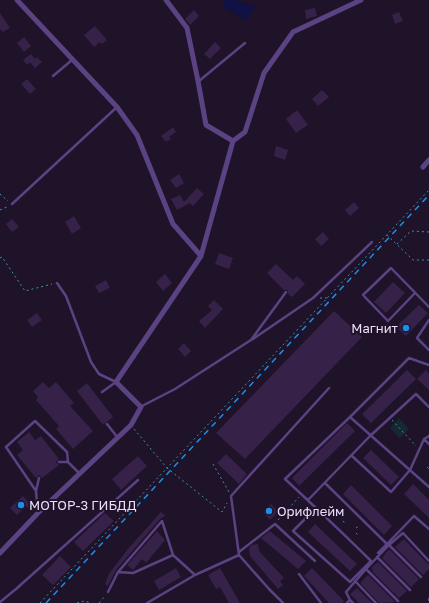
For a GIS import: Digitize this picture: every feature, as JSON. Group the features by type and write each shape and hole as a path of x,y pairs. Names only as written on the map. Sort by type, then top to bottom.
{"street":[{"path":"17,0 117,107 137,135 173,224 201,256"},
{"path":"166,0 187,28 206,125 233,141"},
{"path":"0,553 38,513 131,426 141,407 116,382 201,256 233,141 245,132 264,73 294,32 362,0"},
{"path":"423,167 429,160"}],"lane":[{"path":"198,81 244,43"},
{"path":"53,76 72,59"},
{"path":"12,204 117,107"},
{"path":"141,407 175,389 314,298 372,242"},
{"path":"415,293 388,321 363,295 391,268 429,307"},
{"path":"57,283 66,296 91,362 99,374 116,382 102,392"},
{"path":"251,340 286,292"},
{"path":"429,320 417,338 429,350"},
{"path":"371,560 285,479 410,358 429,365"},
{"path":"283,603 269,589 239,553 232,496 329,388"},
{"path":"308,500 370,436 416,394 429,407"},
{"path":"350,417 429,487"},
{"path":"36,491 6,447 35,421 67,452 68,462 80,474"},
{"path":"107,424 118,438"},
{"path":"352,456 391,492 410,470 420,451 424,439 429,436"},
{"path":"424,439 429,444"},
{"path":"59,462 68,462"},
{"path":"38,513 36,491 39,478"},
{"path":"0,602 138,480"},
{"path":"324,483 363,522 388,544 421,578"},
{"path":"316,508 294,531 350,582 388,544 403,534 429,561"},
{"path":"353,603 346,592 414,516 429,529"},
{"path":"108,592 118,572 162,521 173,555 195,575"},
{"path":"146,603 195,575 239,553 275,524 315,561"},
{"path":"118,572 133,573 173,555"},
{"path":"377,557 410,590"},
{"path":"366,569 398,601"},
{"path":"299,574 321,603"},
{"path":"355,581 376,603"},
{"path":"4,599 7,603"},
{"path":"347,603 350,600"}],"path":[{"path":"40,603 429,190"},
{"path":"0,194 12,204 0,210"},
{"path":"397,245 411,231 429,232"},
{"path":"387,235 413,260 429,260"},
{"path":"0,258 2,257 25,291 57,283"},
{"path":"314,298 328,297"},
{"path":"390,419 420,451"},
{"path":"131,426 167,468 222,512 232,496 212,464"},
{"path":"275,524 301,495"},
{"path":"343,521 346,525"},
{"path":"356,528 363,522"},
{"path":"356,533 359,536"},
{"path":"99,603 108,592"},
{"path":"77,603 84,601 91,603"}],"shaded area":[{"path":"225,0 236,0 256,7 246,20 222,6"},
{"path":"399,418 409,429 400,438 390,428"}],"building":[{"path":"315,8 317,16 306,19 305,10"},
{"path":"194,10 199,16 190,25 185,19"},
{"path":"399,12 403,21 395,24 392,15"},
{"path":"0,13 10,28 3,32 0,29"},
{"path":"95,26 107,40 102,44 100,42 94,47 84,35"},
{"path":"24,37 31,46 24,52 17,43"},
{"path":"215,42 221,48 210,59 204,54"},
{"path":"31,54 35,59 37,57 42,62 35,68 30,62 27,65 23,60"},
{"path":"27,79 36,89 30,94 21,84"},
{"path":"322,90 329,97 318,106 312,99"},
{"path":"297,110 308,125 296,133 286,119"},
{"path":"173,127 176,132 169,137 171,139 166,142 161,136"},
{"path":"276,146 288,150 285,160 274,156"},
{"path":"179,174 184,183 176,188 170,180"},
{"path":"197,188 204,194 193,206 190,203 177,210 171,199 180,195 184,202"},
{"path":"354,202 359,208 350,216 345,210"},
{"path":"74,216 81,228 72,234 65,222"},
{"path":"12,219 19,227 12,232 6,224"},
{"path":"323,232 329,239 321,246 315,239"},
{"path":"219,253 233,258 229,269 215,264"},
{"path":"276,264 293,280 297,276 305,284 292,297 288,294 288,290 284,290 267,273"},
{"path":"165,274 172,283 163,291 156,282"},
{"path":"106,280 110,288 99,293 95,286"},
{"path":"393,282 405,293 386,313 374,302"},
{"path":"214,300 223,309 205,328 199,321 212,310 208,306"},
{"path":"419,305 428,313 406,336 396,327"},
{"path":"334,311 362,337 245,459 216,433"},
{"path":"37,313 42,320 32,327 27,320"},
{"path":"184,343 191,351 185,357 178,349"},
{"path":"407,370 416,379 371,423 362,414"},
{"path":"426,370 429,374 429,390 417,379"},
{"path":"43,382 49,388 56,382 74,403 70,406 93,431 73,449 56,429 59,426 36,400 38,397 33,391"},
{"path":"87,383 113,417 103,425 77,391"},
{"path":"347,423 355,431 299,486 292,478"},
{"path":"29,432 35,440 41,436 59,459 56,462 59,465 42,478 39,475 36,478 17,455 23,450 17,442"},
{"path":"371,450 399,477 391,485 363,458"},
{"path":"226,454 247,474 239,484 217,463"},
{"path":"138,456 147,466 121,490 112,479"},
{"path":"413,484 429,500 429,518 404,494"},
{"path":"351,485 392,526 384,535 343,494"},
{"path":"23,496 32,506 29,509 26,506 17,515 10,508"},
{"path":"271,504 278,512 270,520 263,512"},
{"path":"161,512 165,516 160,519 116,570 108,586 105,584 109,574 127,550"},
{"path":"105,513 114,521 83,551 74,542"},
{"path":"315,524 357,564 350,571 308,532"},
{"path":"157,531 165,540 146,563 142,559 133,570 127,565"},
{"path":"270,531 306,561 298,569 261,538"},
{"path":"404,539 429,565 429,569 423,575 395,547"},
{"path":"258,544 259,551 284,578 280,581 283,585 278,589 250,556 249,548 252,545"},
{"path":"389,549 419,579 411,587 382,558"},
{"path":"60,556 71,567 53,585 42,575"},
{"path":"378,562 407,591 399,598 372,571 373,570 371,568"},
{"path":"176,568 181,577 159,590 154,581"},
{"path":"220,568 240,603 229,603 220,587 216,589 208,575"},
{"path":"312,568 344,601 342,603 329,603 304,576"},
{"path":"368,575 395,602 379,603 361,584 361,582"},
{"path":"357,588 372,603 359,603 350,594"}],"railway":[{"path":"46,603 429,195"}],"place":[{"name":"Магнит","path":"406,328"},
{"name":"МОТОР-3 ГИБДД","path":"21,505"},
{"name":"Орифлейм","path":"269,511"}]}
